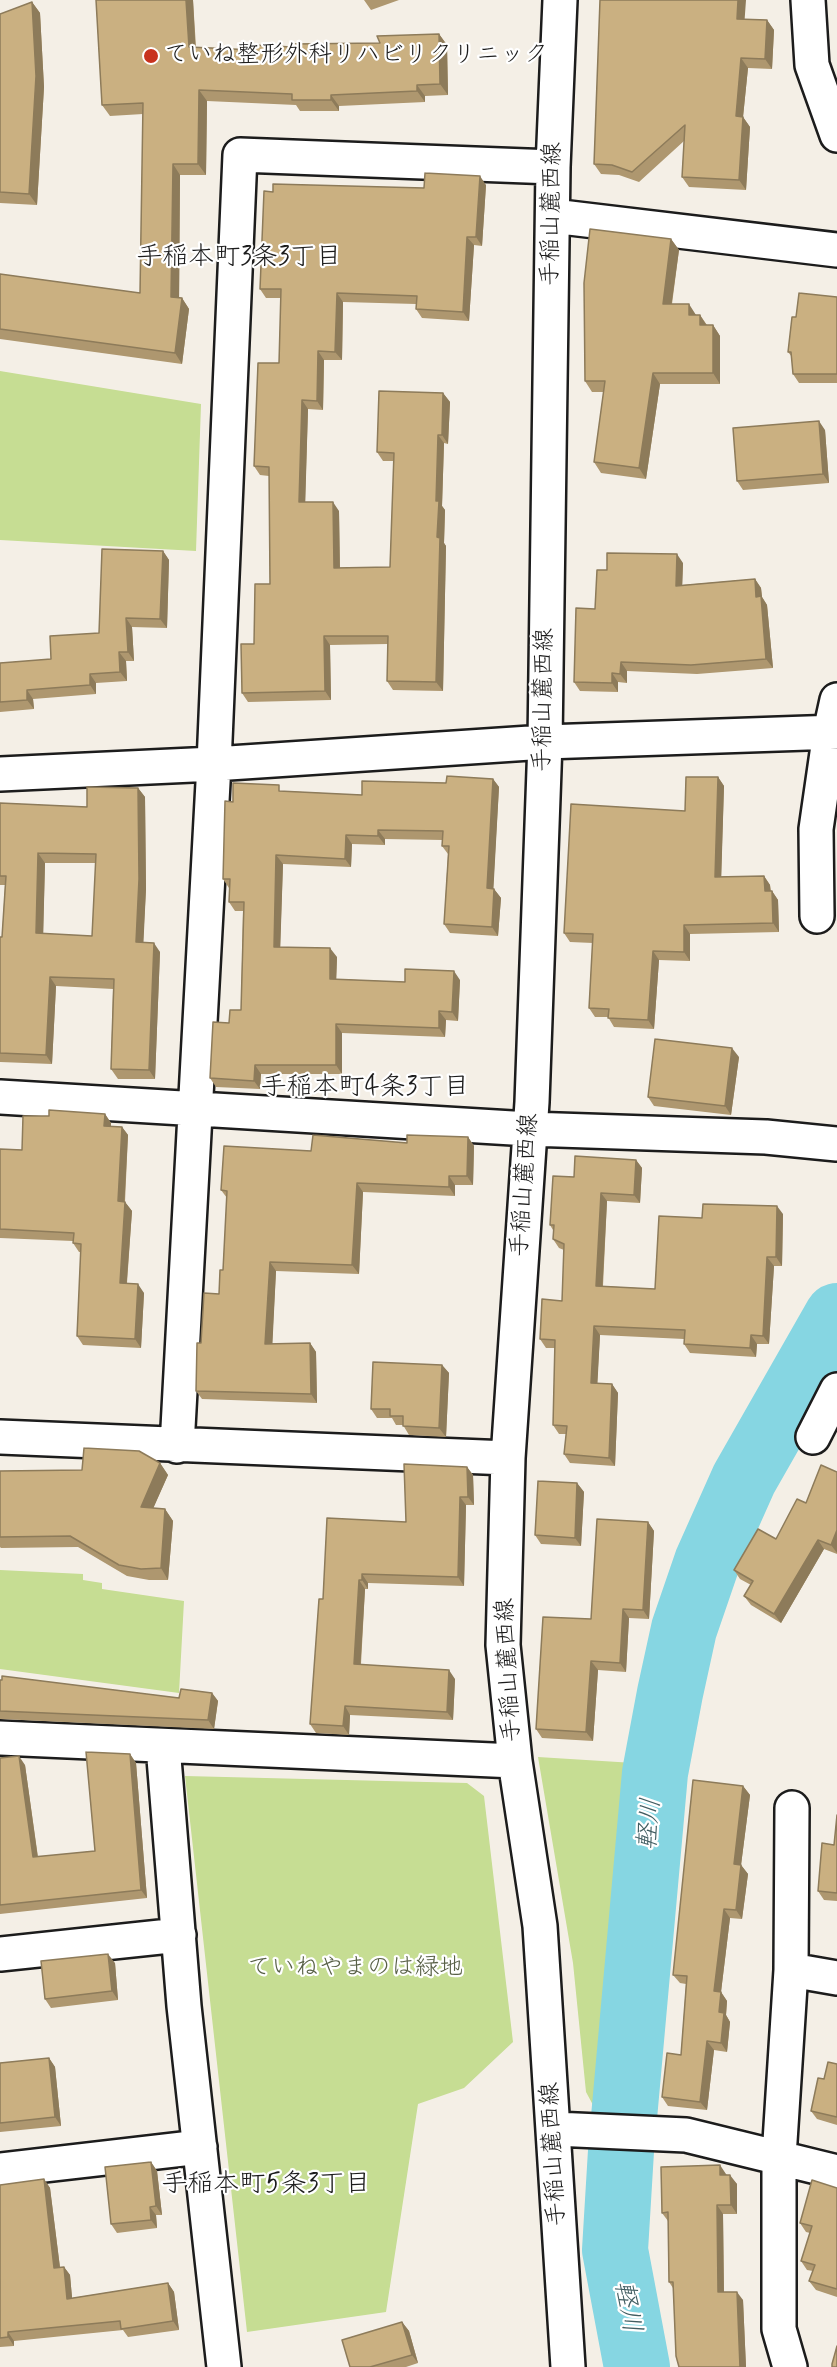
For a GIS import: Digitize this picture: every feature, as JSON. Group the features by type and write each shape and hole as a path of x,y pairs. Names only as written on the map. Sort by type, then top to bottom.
{"street":[{"name":"手稲山麓西線","path":"560,0 553,216 545,742 530,1129 508,1458 503,1645 515,1761 540,1926 555,2129 568,2367"},
{"path":"808,0 813,65 837,135"},
{"path":"177,1446 214,764 240,155 554,167"},
{"path":"553,216 837,250"},
{"path":"817,916 816,829 837,700"},
{"path":"0,774 214,764 545,742 833,732"},
{"path":"0,1097 196,1107 530,1129 766,1137 837,1144"},
{"path":"813,1437 837,1390"},
{"path":"0,1437 508,1458"},
{"path":"0,1738 515,1761"},
{"path":"163,1746 178,1935 200,2147 214,2366"},
{"path":"790,2367 779,2329 779,2157 791,1970 792,1808"},
{"path":"0,1954 178,1935"},
{"path":"791,1970 837,1978"},
{"path":"555,2129 686,2134 837,2172"},
{"path":"0,2170 200,2147"}],"green space":[{"path":"0,371 201,404 196,551 0,540"},
{"path":"0,1570 83,1574 83,1580 102,1583 102,1589 184,1601 179,1693 0,1669"},
{"path":"538,1757 634,1763 607,2106 593,2105 586,2092 573,1963"},
{"name":"ていねやまのは緑地","path":"185,1776 467,1783 484,1796 513,2042 464,2088 418,2104 386,2312 247,2332"}],"building":[{"path":"96,0 186,0 189,47 254,50 254,45 292,47 292,44 380,43 377,36 439,34 440,84 417,85 417,91 331,95 331,100 292,100 292,94 199,90 198,164 173,164 171,297 182,298 175,353 0,329 0,274 140,293 143,103 102,105"},
{"path":"600,0 738,0 737,19 767,20 765,59 741,58 736,116 743,117 739,180 682,177 685,125 632,172 612,165 594,164"},
{"path":"32,2 36,76 29,194 0,192 0,14"},
{"path":"425,173 480,176 476,237 467,237 463,312 416,309 417,296 337,293 335,352 318,351 317,401 302,400 299,502 333,502 334,568 390,567 394,453 377,452 379,391 443,393 442,435 438,435 436,501 439,501 437,537 440,538 436,682 387,681 388,636 324,636 325,691 242,693 241,644 254,644 255,584 270,584 269,467 254,466 258,363 279,363 281,289 260,289 264,191 273,192 273,184 424,188"},
{"path":"590,229 671,239 663,304 689,304 689,315 700,315 700,325 713,325 713,373 653,373 639,468 594,462 605,381 585,381 584,283"},
{"path":"799,293 837,297 837,374 793,374 791,352 788,352 792,317 796,317"},
{"path":"819,421 823,474 737,481 733,428"},
{"path":"102,549 163,551 160,619 126,618 128,652 119,652 120,672 90,674 90,685 27,690 27,700 0,702 0,663 51,659 50,636 99,633"},
{"path":"607,553 677,554 676,586 755,579 756,597 761,596 766,659 691,665 621,662 620,674 612,673 612,683 574,682 576,608 595,609 597,570 607,570"},
{"path":"447,776 493,779 487,888 494,889 492,927 444,924 449,846 442,846 443,831 378,830 378,836 346,835 345,859 276,855 274,947 330,948 330,979 405,982 405,969 454,971 452,1012 439,1011 439,1028 336,1024 336,1065 255,1065 254,1081 210,1078 213,1022 229,1023 230,1010 241,1010 244,902 229,902 230,879 223,879 225,801 233,802 233,783 279,785 279,791 362,795 362,781 446,783"},
{"path":"686,777 718,777 715,877 764,876 765,891 772,891 773,923 684,925 684,952 653,951 648,1020 608,1018 609,1009 589,1008 593,934 564,933 571,804 685,811"},
{"path":"87,787 138,788 139,879 136,942 154,943 149,1070 111,1069 114,979 50,977 46,1055 0,1053 0,937 2,937 6,876 0,876 0,803 87,807","holes":["38,853 96,854 92,936 36,933"]},
{"path":"655,1039 732,1048 725,1106 648,1097"},
{"path":"49,1110 105,1114 104,1126 122,1127 118,1201 125,1202 120,1283 138,1284 135,1339 77,1336 81,1244 73,1243 74,1233 0,1229 0,1149 22,1150 23,1116 49,1116"},
{"path":"313,1135 407,1143 407,1135 468,1137 467,1176 449,1176 449,1187 357,1183 352,1265 270,1262 265,1344 310,1343 311,1394 196,1391 197,1343 201,1343 204,1293 219,1294 220,1270 223,1270 227,1191 221,1190 224,1146 311,1151"},
{"path":"575,1156 636,1160 634,1195 601,1193 596,1286 655,1289 659,1216 702,1218 703,1204 777,1206 776,1257 767,1257 763,1336 751,1335 750,1348 684,1344 685,1330 594,1326 591,1383 612,1384 609,1458 564,1454 567,1426 553,1425 555,1340 540,1339 542,1299 562,1301 564,1244 553,1239 554,1225 550,1225 553,1176 574,1177"},
{"path":"373,1362 442,1365 439,1428 403,1426 403,1416 390,1416 390,1409 371,1409"},
{"path":"84,1448 139,1451 160,1463 141,1507 165,1509 161,1568 141,1569 119,1565 70,1536 0,1537 0,1471 82,1470"},
{"path":"404,1464 467,1467 468,1497 460,1497 458,1577 362,1574 362,1580 359,1580 354,1664 449,1670 447,1712 345,1706 343,1726 310,1724 319,1599 323,1599 327,1518 406,1522"},
{"path":"821,1465 837,1472 837,1530 831,1545 818,1540 774,1614 744,1596 753,1581 734,1570 758,1529 776,1539 797,1499 806,1503"},
{"path":"538,1481 577,1483 575,1538 535,1535"},
{"path":"597,1519 648,1522 643,1610 623,1609 620,1663 591,1661 586,1732 536,1729 543,1617 591,1619"},
{"path":"2,1676 179,1698 181,1689 212,1693 208,1720 0,1711"},
{"path":"86,1752 130,1754 141,1890 0,1905 0,1758 19,1756 33,1857 95,1851"},
{"path":"693,1780 743,1786 734,1864 741,1865 736,1910 724,1909 714,1991 721,1992 719,2012 724,2013 721,2043 707,2041 700,2102 662,2097 667,2053 681,2055 687,1976 673,1975"},
{"path":"837,1815 837,1893 818,1891 822,1843 834,1845"},
{"path":"108,1954 112,1991 45,1999 41,1961"},
{"path":"49,2058 55,2117 0,2123 0,2063"},
{"path":"828,2062 837,2064 837,2117 811,2111 818,2078 824,2079"},
{"path":"151,2162 156,2206 150,2207 151,2220 111,2224 105,2167"},
{"path":"720,2165 720,2175 730,2175 731,2205 717,2205 718,2292 737,2292 740,2367 679,2367 676,2356 673,2282 669,2282 668,2212 662,2213 661,2167"},
{"path":"44,2179 54,2268 64,2267 67,2299 168,2283 173,2321 121,2329 120,2321 8,2332 8,2337 0,2338 0,2185"},
{"path":"812,2180 837,2188 837,2289 809,2281 815,2265 801,2261 812,2226 800,2223"},
{"path":"402,2322 412,2355 370,2367 350,2367 342,2340"},
{"path":"837,2346 837,2367 832,2367 832,2364"}],"waterway":[{"name":"軽川","path":"637,2367 615,2250 621,2151 655,1773 670,1693 684,1629 707,1562 744,1479 837,1316"}],"place":[{"name":"ていね整形外科リハビリクリニック","path":"151,56"}],"district":[{"name":"手稲本町3条3丁目","path":"239,259"},
{"name":"手稲本町4条3丁目","path":"365,1089"},
{"name":"手稲本町5条3丁目","path":"266,2186"}]}
